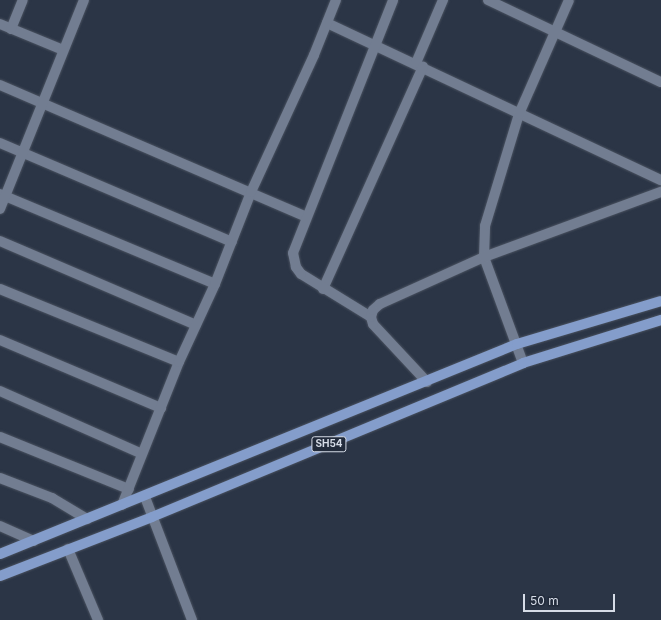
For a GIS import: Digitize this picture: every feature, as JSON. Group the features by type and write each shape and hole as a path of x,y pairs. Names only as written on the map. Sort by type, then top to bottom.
{"main road":[{"name":"SH54","path":"0,554 145,497 517,344 661,301"},
{"name":"SH54","path":"0,576 152,517 523,363 661,320"}],"street":[{"path":"11,29 23,0"},
{"path":"0,209 3,195 84,0"},
{"path":"122,505 179,362 215,284 251,192 336,0"},
{"path":"371,317 323,289 301,274 294,261 293,253 306,216 394,0"},
{"path":"323,289 419,65 443,0"},
{"path":"488,0 661,82"},
{"path":"523,363 484,257 483,240 488,212 519,114 569,0"},
{"path":"327,23 661,180"},
{"path":"0,24 64,50"},
{"path":"0,85 42,101 306,216"},
{"path":"0,143 232,242"},
{"path":"427,382 373,324 371,317 373,310 380,304 484,257 661,192"},
{"path":"3,195 215,284"},
{"path":"0,241 196,325"},
{"path":"0,289 179,362"},
{"path":"0,340 161,408"},
{"path":"0,391 142,454"},
{"path":"0,437 129,489"},
{"path":"0,478 52,498 87,519"},
{"path":"145,497 192,620"},
{"path":"0,526 34,541"},
{"path":"68,549 98,620"}]}
